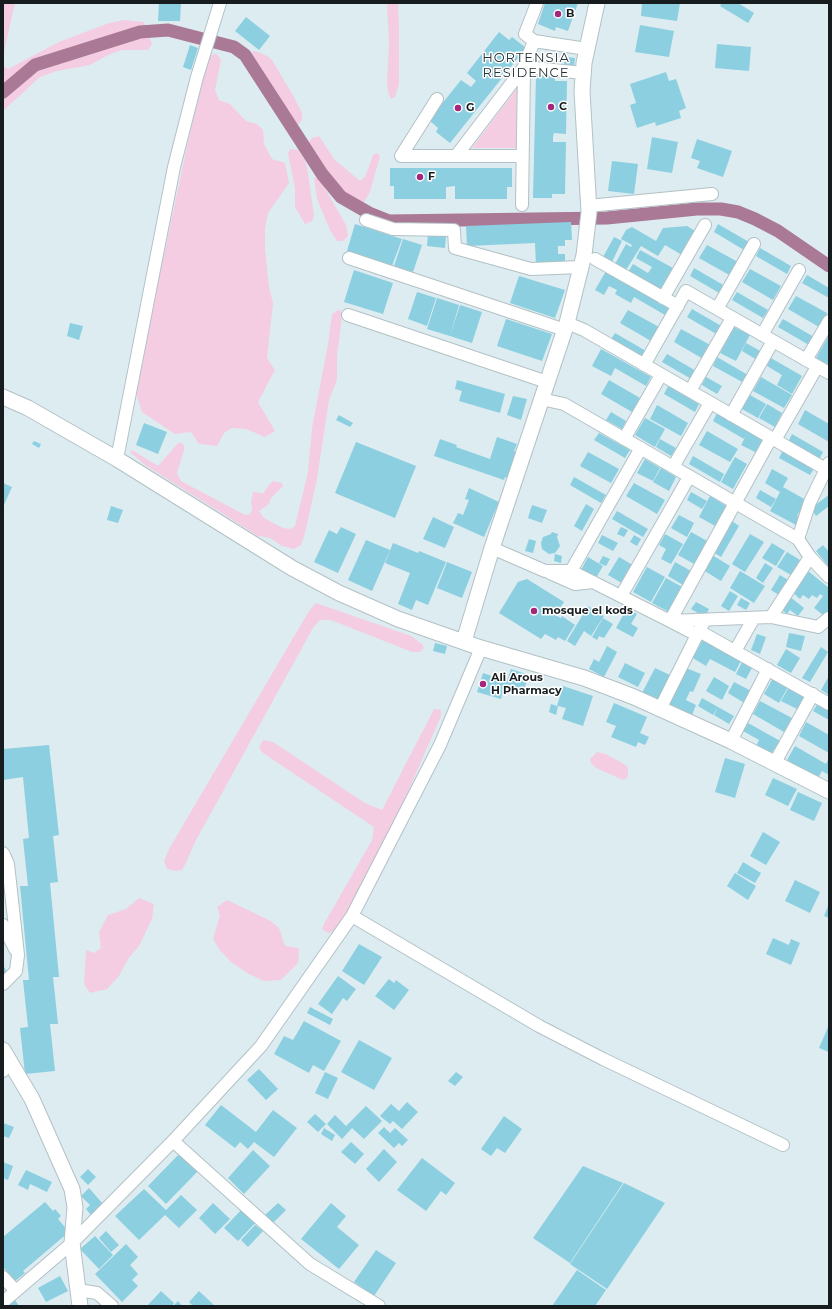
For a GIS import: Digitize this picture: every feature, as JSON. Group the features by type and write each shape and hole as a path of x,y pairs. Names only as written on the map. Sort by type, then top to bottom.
{"main road":[{"path":"464,641 492,548 566,326 581,267 588,224 583,122 583,73 597,3"},
{"path":"3,397 28,408 116,458 292,568 333,590 398,619 481,648 584,678 660,709 731,741 829,791"},
{"path":"5,1060 32,1098 72,1189 75,1207 72,1243 80,1306"}],"street":[{"path":"116,458 174,167 197,77 220,3"},
{"path":"537,3 525,34 534,41 587,49"},
{"path":"456,156 524,67 534,41"},
{"path":"524,67 583,73"},
{"path":"522,205 524,67"},
{"path":"437,100 401,156 522,156"},
{"path":"588,206 712,194"},
{"path":"366,220 393,229 454,230 455,248 531,269 581,267"},
{"path":"663,298 705,225"},
{"path":"717,309 754,244"},
{"path":"349,258 566,326 644,365 773,439 828,468 810,502 798,539"},
{"path":"595,259 678,306"},
{"path":"762,335 799,270"},
{"path":"672,283 829,373"},
{"path":"644,365 686,291"},
{"path":"348,315 547,382"},
{"path":"690,391 732,318"},
{"path":"806,360 829,321"},
{"path":"731,415 773,342"},
{"path":"670,621 735,503 817,367"},
{"path":"624,439 661,375"},
{"path":"541,399 564,404 798,539 810,557 829,577"},
{"path":"673,467 710,403"},
{"path":"570,572 641,448"},
{"path":"621,596 689,477"},
{"path":"492,548 574,584 593,582"},
{"path":"771,617 810,557"},
{"path":"545,571 570,572 593,582 670,621 735,650 829,704"},
{"path":"670,621 771,617 818,627 829,618"},
{"path":"735,650 754,618"},
{"path":"660,709 705,620"},
{"path":"3,1302 72,1243 173,1141 261,1046 352,916 440,745 481,648"},
{"path":"731,741 768,669"},
{"path":"774,764 813,694"},
{"path":"3,853 8,864 18,955 16,971 3,984"},
{"path":"352,916 539,1026 603,1059 783,1145"},
{"path":"3,925 18,955"},
{"path":"173,1141 310,1264 330,1278 379,1306"},
{"path":"3,1277 16,1290"},
{"path":"78,1290 97,1293 112,1306"}],"shaded area":[{"path":"3,3 15,3 3,56"},
{"path":"387,3 398,3 399,84 395,97 391,99 388,92 387,81 389,43"},
{"path":"124,20 144,22 152,44 148,50 122,50 108,55 90,65 57,71 40,77 3,111 3,66 8,69 59,42 109,23"},
{"path":"255,51 272,60 294,97 302,113 302,120 298,125 293,124 254,62 251,55 252,52"},
{"path":"216,53 221,60 215,90 219,100 230,104 246,121 257,124 263,130 264,144 272,159 285,163 289,183 268,213 265,229 265,249 269,287 273,303 267,358 275,370 258,402 275,431 265,437 246,429 232,428 224,433 217,446 199,444 191,432 175,434 142,412 135,390 204,67 210,56"},
{"path":"517,88 516,148 472,148"},
{"path":"319,136 334,159 360,181 365,177 373,155 377,153 380,156 370,192 364,202 359,203 342,191 317,160 310,148 309,142 312,138"},
{"path":"290,149 298,150 305,160 307,167 314,215 312,221 305,224 295,207 295,188 288,154"},
{"path":"314,178 319,178 346,225 348,236 343,241 337,241 330,230 317,199"},
{"path":"340,309 342,317 337,355 337,380 329,400 317,479 301,545 294,549 282,546 270,538 258,536 145,465 130,452 132,450 158,466 179,442 184,445 184,450 177,473 181,481 245,515 250,514 252,509 251,502 253,492 264,493 273,481 282,483 283,486 271,498 269,504 259,511 264,518 283,528 290,529 295,526 308,472 312,428 328,344 332,314"},
{"path":"316,603 411,636 422,644 424,648 420,652 412,652 331,620 320,620 313,628 195,842 182,870 175,871 167,869 164,861 169,849 309,611"},
{"path":"434,709 441,710 441,716 382,851 337,930 328,933 322,929 324,924 372,840 374,827 263,753 259,748 263,740 273,742 365,803 382,810"},
{"path":"597,752 606,754 628,767 628,777 623,780 596,768 591,763 590,759"},
{"path":"139,898 154,904 152,919 139,946 128,959 119,976 107,989 90,993 84,984 86,950 94,953 101,948 99,932 108,915 126,909"},
{"path":"227,900 271,921 279,928 285,946 299,948 298,963 281,980 264,981 249,974 231,962 219,949 213,939 220,915 217,907"}],"building":[{"path":"159,3 181,3 180,21 158,21"},
{"name":"B","path":"545,3 578,3 568,31 556,27 555,31 538,24"},
{"path":"642,3 680,3 677,21 641,16"},
{"path":"722,3 738,3 754,13 748,23 720,6"},
{"path":"246,17 270,36 259,50 235,31"},
{"path":"640,25 674,31 669,57 635,52"},
{"path":"499,32 509,40 512,37 526,48 450,143 436,132 438,128 429,120 461,80 471,87 476,81 467,73"},
{"path":"717,44 751,47 749,71 715,68"},
{"path":"190,45 198,48 191,70 183,67"},
{"path":"565,57 575,58 574,66 564,65"},
{"path":"666,72 669,81 676,79 686,108 679,111 681,118 656,126 655,122 637,128 630,105 636,103 630,84"},
{"path":"536,76 555,77 555,81 567,81 566,134 554,133 553,137 553,142 566,142 565,194 552,194 552,198 533,198"},
{"path":"652,137 678,142 672,173 647,169"},
{"path":"697,139 732,151 723,177 697,168 700,161 691,158"},
{"path":"612,161 638,164 634,194 608,191"},
{"path":"390,168 512,168 512,187 507,187 507,199 455,199 455,186 446,187 446,199 394,199 394,186 390,186"},
{"path":"571,222 572,240 565,240 565,246 558,246 558,254 565,254 565,264 536,265 535,243 467,246 466,226"},
{"path":"355,224 402,239 392,266 347,251"},
{"path":"718,224 749,242 744,250 714,232"},
{"path":"687,226 695,231 682,255 665,245 658,256 641,246 626,270 615,264 626,244 631,247 632,245 621,239 626,230 632,227 656,241 663,228"},
{"path":"428,234 446,236 445,248 427,246"},
{"path":"614,237 622,241 612,262 603,257"},
{"path":"403,239 422,245 413,272 394,266"},
{"path":"707,245 738,262 731,276 699,258"},
{"path":"760,248 791,266 787,274 756,256"},
{"path":"640,250 673,268 660,290 628,272 633,264 648,273 652,267 636,258"},
{"path":"694,268 725,286 721,294 690,276"},
{"path":"750,269 781,286 773,300 742,282"},
{"path":"354,270 393,283 383,314 344,302"},
{"path":"606,271 670,307 665,315 634,297 631,303 615,294 617,290 609,286 604,295 595,290"},
{"path":"807,275 829,288 829,298 802,283"},
{"path":"519,276 565,290 555,318 510,303"},
{"path":"417,292 436,298 427,326 408,319"},
{"path":"737,292 768,310 763,318 732,300"},
{"path":"796,296 827,313 819,327 788,309"},
{"path":"437,298 459,305 450,336 427,329"},
{"path":"460,305 482,312 472,343 450,336"},
{"path":"692,309 723,327 718,335 687,317"},
{"path":"628,310 659,327 651,341 620,323"},
{"path":"506,319 552,334 542,361 497,346"},
{"path":"783,319 814,337 809,345 778,327"},
{"path":"70,323 83,326 79,340 67,336"},
{"path":"734,327 750,335 736,361 720,353"},
{"path":"681,329 712,346 705,360 674,342"},
{"path":"615,333 646,351 641,359 610,341"},
{"path":"829,335 829,365 816,358"},
{"path":"746,343 762,352 757,360 742,351"},
{"path":"601,349 651,377 646,386 615,368 611,376 592,366"},
{"path":"667,354 698,372 693,380 662,362"},
{"path":"717,357 748,375 744,383 713,366"},
{"path":"771,358 802,376 792,394 777,385 782,375 767,366"},
{"path":"706,377 722,386 717,394 702,385"},
{"path":"761,377 792,395 784,408 753,391"},
{"path":"457,380 505,394 500,413 459,401 462,391 455,389"},
{"path":"609,380 640,398 632,412 601,394"},
{"path":"668,386 699,404 695,412 664,394"},
{"path":"750,395 766,404 758,418 742,409"},
{"path":"513,396 527,399 521,420 507,415"},
{"path":"767,404 782,413 775,427 759,418"},
{"path":"657,405 688,423 681,436 650,419"},
{"path":"805,410 829,424 829,442 798,424"},
{"path":"611,412 626,421 622,429 606,420"},
{"path":"717,413 764,440 757,453 741,445 747,434 744,439 713,421"},
{"path":"339,415 353,423 350,427 336,420"},
{"path":"645,418 665,429 655,447 635,435"},
{"path":"144,423 167,432 158,454 136,445"},
{"path":"707,431 738,449 730,462 699,445"},
{"path":"599,433 630,450 625,458 594,440"},
{"path":"792,434 823,452 819,460 788,442"},
{"path":"497,437 517,444 514,451 517,452 508,478 505,477 504,480 434,456 440,439 457,445 456,447 490,459"},
{"path":"660,439 676,448 671,456 656,447"},
{"path":"34,441 41,444 39,448 32,444"},
{"path":"356,442 416,466 395,518 335,493"},
{"path":"783,450 815,467 810,475 779,458"},
{"path":"588,452 619,469 611,483 580,466"},
{"path":"693,456 724,474 720,482 689,464"},
{"path":"735,457 747,464 733,489 721,482"},
{"path":"645,459 660,468 653,481 637,473"},
{"path":"661,468 676,477 669,491 653,482"},
{"path":"772,469 788,478 783,487 806,500 797,516 800,517 796,525 770,511 780,492 765,483"},
{"path":"574,477 606,495 601,503 570,485"},
{"path":"3,483 12,487 3,507"},
{"path":"634,483 665,500 657,514 626,496"},
{"path":"469,488 499,502 484,537 453,523 458,513 463,515 469,500 465,499"},
{"path":"760,490 776,499 771,507 756,498"},
{"path":"691,492 707,501 702,509 687,500"},
{"path":"829,495 829,506 816,516 811,508"},
{"path":"710,496 728,507 717,527 699,517"},
{"path":"586,504 594,509 582,531 574,526"},
{"path":"532,505 547,510 542,523 528,518"},
{"path":"111,506 123,510 118,523 107,520"},
{"path":"617,511 648,529 643,537 612,519"},
{"path":"679,515 694,523 687,537 671,528"},
{"path":"433,517 454,527 445,548 423,539"},
{"path":"732,521 739,526 721,557 713,552"},
{"path":"341,527 356,534 338,573 314,562 329,530 337,534"},
{"path":"621,527 628,530 624,537 617,534"},
{"path":"552,532 558,534 557,537 560,546 555,553 549,554 542,549 541,543 543,537 551,534"},
{"path":"691,532 709,542 696,565 678,555"},
{"path":"665,534 683,544 671,564 661,559 666,549 659,545"},
{"path":"750,534 764,542 745,572 732,564"},
{"path":"602,535 618,543 613,551 598,543"},
{"path":"634,535 641,539 637,546 630,542"},
{"path":"529,539 536,541 533,553 525,551"},
{"path":"366,540 390,550 372,591 348,580"},
{"path":"393,543 418,553 419,551 446,562 428,605 416,600 412,610 398,604 410,573 385,563"},
{"path":"772,543 785,551 776,566 762,558"},
{"path":"823,545 829,552 829,567 816,551"},
{"path":"787,552 800,560 791,575 777,567"},
{"path":"555,554 562,556 561,563 554,561"},
{"path":"712,555 730,566 721,581 703,570"},
{"path":"603,556 610,559 606,566 599,563"},
{"path":"588,557 603,566 596,578 581,570"},
{"path":"619,557 636,567 625,585 608,575"},
{"path":"447,562 472,572 462,598 437,588"},
{"path":"675,562 691,571 683,585 668,576"},
{"path":"765,563 773,568 763,583 756,578"},
{"path":"647,567 665,577 651,602 633,592"},
{"path":"740,571 765,586 754,603 730,588"},
{"path":"808,571 829,588 829,616 827,618 814,608 823,596 820,594 817,598 812,595 809,599 803,595 800,599 792,592"},
{"path":"780,575 788,580 779,595 771,590"},
{"path":"666,578 684,588 671,613 652,603"},
{"path":"527,579 564,602 555,615 561,618 562,616 575,625 565,641 558,637 556,640 545,634 541,639 499,613 518,582"},
{"path":"730,591 738,596 729,611 721,606"},
{"path":"789,596 804,608 798,616 790,610 787,614 780,608"},
{"path":"741,598 750,603 746,610 737,605"},
{"path":"696,602 709,609 705,617 691,609"},
{"path":"588,606 604,616 591,636 584,631 575,646 567,641"},
{"path":"627,608 637,614 631,624 638,628 633,637 616,628"},
{"path":"603,618 613,624 604,638 599,636 597,640 592,637"},
{"path":"789,633 805,636 801,651 786,647"},
{"path":"757,634 766,637 760,654 751,650"},
{"path":"703,639 742,659 735,672 710,659 706,666 693,658"},
{"path":"435,643 447,646 445,654 433,651"},
{"path":"607,646 617,652 604,677 589,669 594,659 599,662"},
{"path":"821,647 828,652 810,682 802,678"},
{"path":"786,649 800,658 791,673 777,665"},
{"path":"743,660 753,666 746,679 736,674"},
{"path":"625,663 645,673 638,687 618,677"},
{"path":"655,668 670,675 657,701 642,693"},
{"path":"686,668 701,674 693,692 690,691 686,700 696,705 692,715 669,705"},
{"path":"511,669 529,675 522,695 504,689 501,699 477,692 483,673 507,681"},
{"path":"829,676 829,695 821,690"},
{"path":"714,677 729,686 722,700 706,691"},
{"path":"773,678 788,687 779,703 764,694"},
{"path":"734,682 753,692 746,704 728,693"},
{"path":"563,686 593,696 583,726 562,719 566,708 558,706 556,715 549,712 551,704 557,706"},
{"path":"789,687 804,696 797,709 781,701"},
{"path":"702,698 718,707 713,715 698,706"},
{"path":"760,701 792,718 784,732 753,714"},
{"path":"614,703 647,717 640,733 649,737 645,745 638,742 636,747 611,737 616,726 606,722"},
{"path":"818,703 829,709 829,720 813,711"},
{"path":"718,707 734,716 729,724 714,715"},
{"path":"806,722 829,735 829,753 799,736"},
{"path":"748,723 782,742 777,749 775,748 771,754 756,746 759,740 743,731"},
{"path":"49,745 59,835 53,836 58,882 50,883 59,977 53,977 58,1024 50,1024 55,1071 25,1074 20,1028 28,1027 23,980 29,980 20,886 28,886 23,839 29,838 23,777 3,780 3,749"},
{"path":"795,746 826,764 829,758 829,775 822,771 818,778 787,760"},
{"path":"725,758 745,764 735,798 715,792"},
{"path":"773,778 797,789 788,806 765,795"},
{"path":"798,792 822,803 814,821 790,810"},
{"path":"763,832 780,842 766,865 750,856"},
{"path":"743,862 761,873 755,883 737,873"},
{"path":"735,873 756,886 748,900 727,886"},
{"path":"795,880 820,892 810,913 785,901"},
{"path":"829,904 829,918 824,916"},
{"path":"773,938 789,945 791,939 800,943 791,965 766,954"},
{"path":"359,944 382,957 364,985 342,971"},
{"path":"3,965 8,974 3,977"},
{"path":"338,976 356,989 347,1001 343,998 332,1014 318,1004"},
{"path":"389,979 394,983 396,980 409,990 394,1010 375,996"},
{"path":"310,1007 333,1019 330,1025 307,1013"},
{"path":"304,1021 341,1041 324,1071 313,1065 309,1073 274,1054 284,1036 293,1040"},
{"path":"829,1025 829,1052 819,1048"},
{"path":"359,1040 392,1058 374,1090 341,1072"},
{"path":"259,1069 278,1089 266,1100 247,1080"},
{"path":"325,1072 338,1078 328,1099 315,1093"},
{"path":"456,1072 463,1077 455,1086 448,1081"},
{"path":"407,1102 418,1112 402,1129 393,1121 390,1124 380,1116 391,1104 399,1111"},
{"path":"221,1105 256,1132 273,1110 297,1128 274,1157 254,1142 248,1149 240,1142 235,1148 205,1125"},
{"path":"366,1106 382,1121 364,1139 352,1128 342,1139 327,1124 335,1115 346,1126"},
{"path":"315,1114 326,1124 318,1132 307,1122"},
{"path":"504,1116 522,1129 505,1153 497,1148 491,1156 481,1149"},
{"path":"3,1123 14,1127 9,1138 3,1136"},
{"path":"384,1127 390,1133 395,1128 408,1140 402,1146 399,1143 394,1148 378,1133"},
{"path":"324,1128 335,1135 332,1141 321,1134"},
{"path":"351,1142 364,1154 355,1164 341,1152"},
{"path":"384,1149 397,1162 379,1182 366,1169"},
{"path":"253,1150 270,1166 244,1194 228,1178"},
{"path":"181,1152 199,1170 166,1204 148,1186"},
{"path":"422,1158 455,1183 446,1195 441,1191 426,1211 397,1190"},
{"path":"3,1162 13,1166 8,1180 3,1178"},
{"path":"583,1166 623,1183 570,1263 533,1238"},
{"path":"88,1169 96,1177 88,1185 80,1177"},
{"path":"26,1170 52,1182 47,1192 30,1184 28,1190 18,1185"},
{"path":"624,1183 665,1203 607,1289 570,1264"},
{"path":"89,1188 103,1204 91,1215 86,1209 90,1205 81,1196"},
{"path":"144,1189 166,1210 181,1195 197,1210 179,1228 165,1215 139,1240 115,1216"},
{"path":"45,1202 53,1211 55,1209 61,1216 58,1219 69,1232 23,1271 25,1273 15,1281 3,1267 3,1237"},
{"path":"213,1203 230,1219 215,1234 199,1218"},
{"path":"278,1203 286,1210 273,1223 265,1215"},
{"path":"331,1203 346,1216 337,1227 359,1245 339,1269 301,1239"},
{"path":"246,1205 259,1219 238,1241 224,1228"},
{"path":"255,1225 263,1231 248,1247 241,1240"},
{"path":"106,1231 119,1245 111,1252 99,1238"},
{"path":"95,1236 113,1255 99,1269 80,1249"},
{"path":"126,1244 138,1257 130,1265 138,1274 132,1280 138,1286 122,1302 95,1274"},
{"path":"376,1250 396,1263 374,1296 354,1282"},
{"path":"577,1270 606,1290 595,1306 552,1306"},
{"path":"60,1276 68,1291 46,1302 38,1288"},
{"path":"161,1291 174,1303 172,1306 147,1306"},
{"path":"199,1291 215,1306 193,1306 189,1302"},
{"path":"15,1300 19,1306 8,1306"},
{"path":"178,1301 182,1306 173,1306"}],"waterway":[{"path":"3,92 35,65 140,32 168,30 234,47 245,55 322,174 341,197 369,213 389,221 607,218 697,209 721,209 738,212 778,231 829,266"}],"place":[{"name":"B","path":"558,14"},
{"name":"C","path":"551,107"},
{"name":"G","path":"458,108"},
{"name":"F","path":"420,177"},
{"name":"mosque el kods","path":"534,611"},
{"name":"Ali Arous H Pharmacy","path":"483,684"}],"district":[{"name":"HORTENSIA RESIDENCE","path":"526,66"}]}
